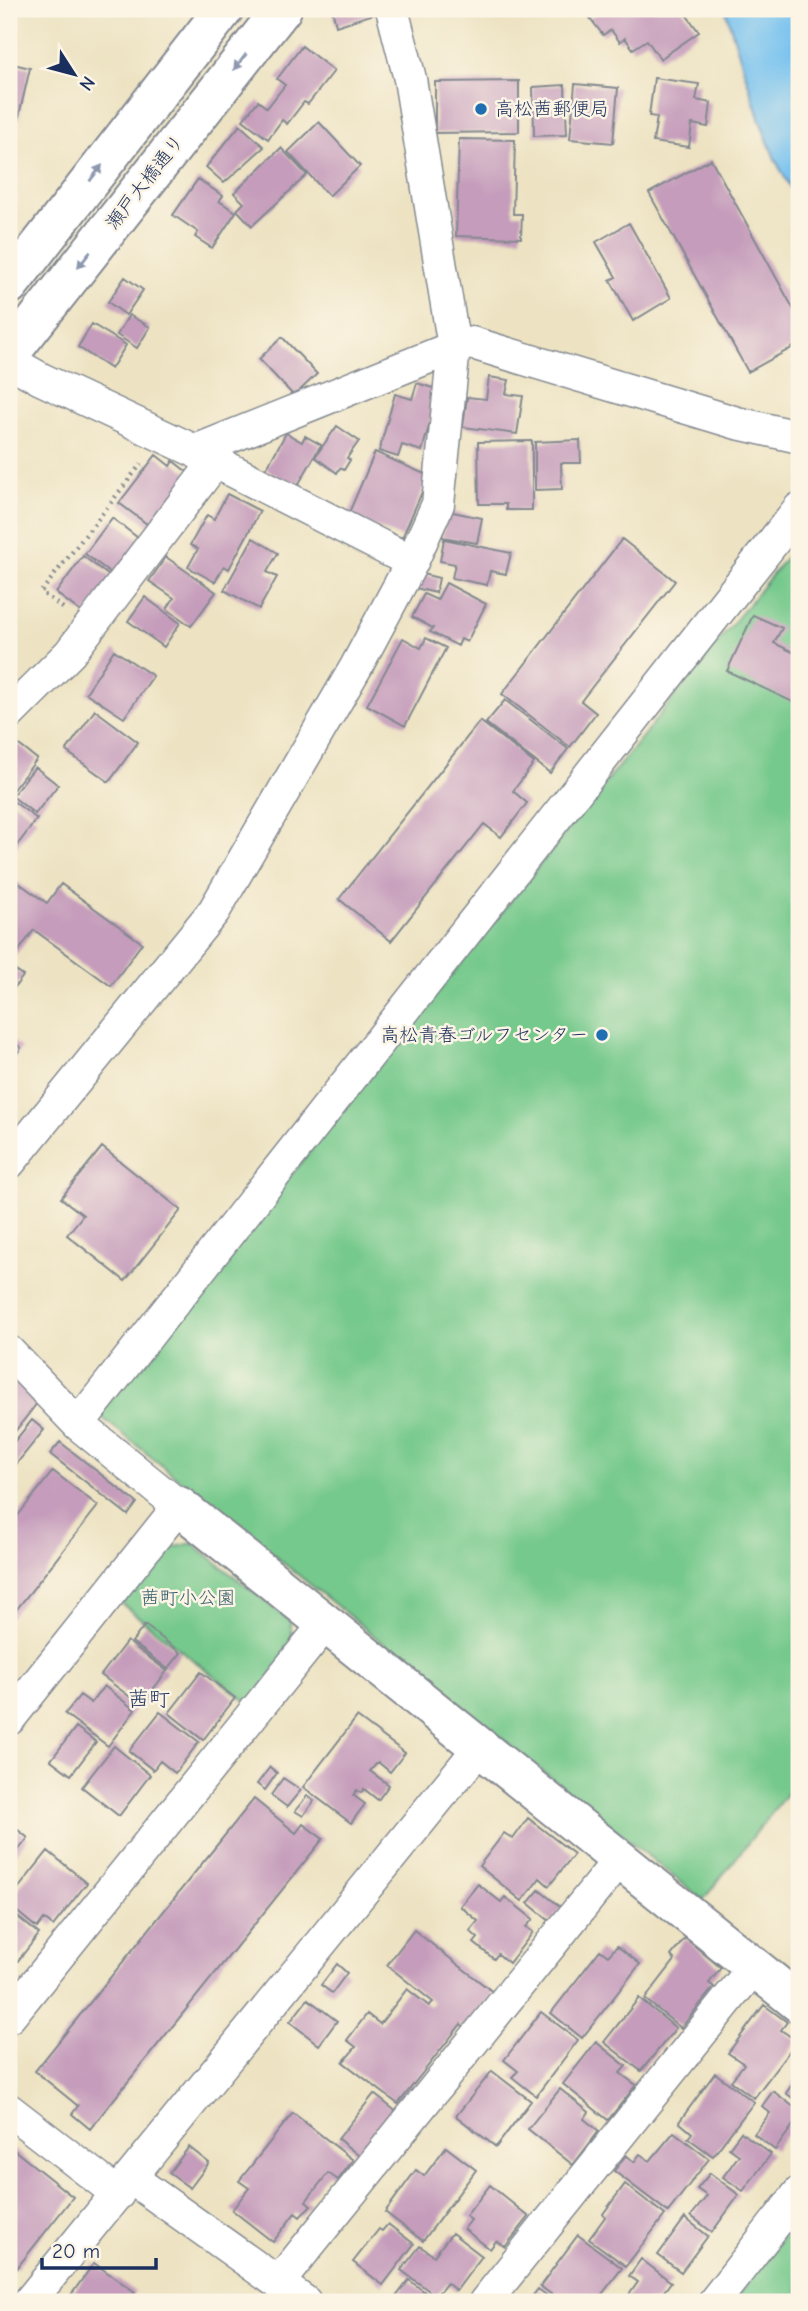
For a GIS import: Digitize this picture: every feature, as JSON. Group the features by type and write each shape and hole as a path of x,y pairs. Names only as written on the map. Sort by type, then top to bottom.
{"street":[{"path":"9,285 224,9"},
{"name":"瀬戸大橋通り","path":"9,355 282,9"},
{"path":"9,1163 214,911 356,667 412,562 438,504 454,347 410,79 392,9"},
{"path":"9,714 70,653 90,627 205,456 454,347 472,343 737,423 799,438"},
{"path":"9,361 41,379 205,456 412,562"},
{"path":"78,1424 799,509"},
{"path":"9,1352 78,1424 799,2003"},
{"path":"9,1719 179,1506"},
{"path":"9,2017 326,1623"},
{"path":"29,2302 480,1747"},
{"path":"278,2283 619,1860"},
{"path":"485,2302 754,1967"},
{"path":"9,2110 305,2302"},
{"path":"714,2302 799,2193"}],"path":[{"path":"90,627 41,592 163,436"}],"green space":[{"name":"高松青春ゴルフセンター","path":"799,541 799,1778 703,1900 99,1415"},
{"name":"茜町小公園","path":"192,1543 290,1621 294,1646 250,1704 122,1604 164,1550"},
{"path":"799,2216 799,2302 733,2302"}],"water":[{"path":"725,9 799,9 799,204 775,159 760,121"}],"building":[{"path":"332,9 379,9 380,12 336,26"},
{"path":"603,9 682,9 699,32 660,59 647,40 633,49 625,38 620,42 611,30 603,35 590,18"},
{"path":"302,46 334,71 308,104 304,102 287,124 282,120 268,139 243,120 258,101 267,108 285,85 277,79"},
{"path":"9,63 30,68 18,120 9,117"},
{"path":"654,78 699,84 696,100 711,103 708,127 692,124 689,147 653,142 657,117 649,116"},
{"path":"519,81 519,132 435,133 435,82"},
{"path":"575,84 618,88 613,143 570,139"},
{"path":"565,85 567,135 534,136 533,87"},
{"path":"319,122 360,166 329,196 288,152"},
{"path":"240,125 264,147 224,183 206,167"},
{"path":"459,139 515,140 513,214 522,214 521,238 456,236"},
{"path":"281,148 307,175 252,226 237,210 244,203 234,193"},
{"path":"711,159 799,319 799,344 748,372 649,193"},
{"path":"198,179 223,196 219,201 236,212 212,248 195,237 198,232 173,215"},
{"path":"629,223 671,298 633,321 610,280 616,277 596,242"},
{"path":"125,277 143,290 126,315 108,302"},
{"path":"129,315 150,327 137,348 117,335"},
{"path":"92,324 126,345 111,369 78,347"},
{"path":"282,337 317,374 294,396 259,359"},
{"path":"489,377 509,380 506,394 523,396 517,434 463,427 467,397 486,399"},
{"path":"417,383 439,390 422,451 402,445 398,457 379,451 395,394 412,399"},
{"path":"337,426 359,441 347,458 350,460 344,470 340,468 337,473 315,457"},
{"path":"286,433 302,442 305,436 321,445 297,487 266,469"},
{"path":"580,440 581,463 561,463 562,489 535,490 535,442"},
{"path":"532,441 532,510 506,510 506,504 479,504 478,442"},
{"path":"375,452 429,476 402,538 348,515"},
{"path":"156,455 170,466 173,461 191,475 151,527 119,503"},
{"path":"227,494 260,511 229,569 224,566 215,582 188,567 198,549 190,545 207,515 214,519"},
{"path":"448,511 482,518 477,543 442,537"},
{"path":"112,518 142,541 115,576 85,554"},
{"path":"253,538 278,553 267,572 277,577 259,609 224,590"},
{"path":"444,539 511,553 506,574 490,571 487,585 452,578 455,564 440,561"},
{"path":"622,539 675,581 581,701 596,713 570,747 502,694"},
{"path":"83,556 112,578 85,615 56,593"},
{"path":"166,557 216,592 191,626 167,609 174,598 149,581"},
{"path":"418,573 439,578 436,593 415,588"},
{"path":"446,583 486,604 467,642 461,639 458,646 430,632 433,628 412,617 424,594 437,600"},
{"path":"145,597 180,623 164,647 128,621"},
{"path":"753,615 782,628 774,643 799,655 799,705 727,671"},
{"path":"403,638 421,648 426,638 446,648 405,726 367,705"},
{"path":"114,650 153,676 124,718 86,693"},
{"path":"505,700 568,749 550,773 486,723"},
{"path":"95,710 138,742 109,782 66,751"},
{"path":"480,721 534,763 513,791 527,803 501,837 484,824 391,941 339,899"},
{"path":"10,738 37,759 11,792 9,791"},
{"path":"35,767 58,785 35,814 12,796"},
{"path":"9,798 37,819 9,856"},
{"path":"9,876 47,903 61,884 142,943 111,986 34,930 9,964"},
{"path":"9,966 23,976 9,995"},
{"path":"9,1038 21,1048 9,1064"},
{"path":"102,1147 181,1210 125,1281 67,1235 83,1215 61,1198"},
{"path":"9,1374 41,1398 9,1439"},
{"path":"32,1420 44,1430 9,1473 9,1448"},
{"path":"60,1442 137,1503 128,1515 50,1454"},
{"path":"53,1471 98,1506 9,1619 9,1527"},
{"path":"145,1625 181,1653 168,1669 132,1642"},
{"path":"127,1641 167,1671 141,1705 101,1675"},
{"path":"201,1672 235,1698 203,1740 169,1713"},
{"path":"104,1686 135,1710 108,1746 65,1714 80,1695 91,1703"},
{"path":"160,1712 199,1742 175,1773 160,1761 153,1770 129,1751"},
{"path":"357,1717 405,1753 390,1772 378,1762 370,1771 389,1785 378,1800 364,1789 361,1793 357,1790 353,1795 365,1804 351,1823 303,1787"},
{"path":"76,1727 96,1742 71,1775 51,1760"},
{"path":"114,1746 150,1775 119,1816 82,1787"},
{"path":"270,1767 277,1773 265,1790 257,1784"},
{"path":"283,1778 301,1790 287,1807 271,1795"},
{"path":"307,1796 314,1801 303,1816 295,1811"},
{"path":"254,1799 296,1833 303,1824 323,1839 90,2129 72,2114 78,2106 35,2071"},
{"path":"528,1818 574,1854 549,1886 540,1878 522,1901 479,1866 504,1833 513,1839"},
{"path":"9,1823 28,1838 9,1862"},
{"path":"48,1851 87,1883 53,1926 44,1919 37,1928 9,1905 9,1900"},
{"path":"478,1884 501,1902 505,1897 533,1919 526,1927 533,1932 509,1963 498,1954 494,1959 474,1943 478,1938 470,1931 478,1921 460,1906"},
{"path":"539,1890 562,1908 551,1922 528,1903"},
{"path":"9,1910 39,1934 9,1972"},
{"path":"414,1930 494,1993 465,2028 461,2024 398,2104 343,2062 356,2047 347,2040 367,2014 380,2024 407,1989 429,2006 433,2002 387,1965"},
{"path":"685,1938 721,1968 709,1983 714,1987 681,2028 645,1999 675,1960 671,1956"},
{"path":"617,1946 640,1964 582,2038 551,2013 600,1950 608,1956"},
{"path":"337,1964 347,1973 332,1993 321,1985"},
{"path":"639,1998 676,2028 641,2071 604,2042"},
{"path":"308,1999 337,2021 319,2045 290,2022"},
{"path":"764,2005 787,2022 781,2030 797,2041 754,2098 731,2081 744,2064 728,2053"},
{"path":"541,2012 578,2040 536,2096 512,2077 518,2071 504,2060"},
{"path":"596,2042 626,2066 620,2073 636,2085 608,2120 563,2084"},
{"path":"492,2071 531,2101 496,2147 456,2116"},
{"path":"715,2073 754,2102 713,2156 688,2138 692,2133 679,2122"},
{"path":"799,2075 799,2103 786,2093"},
{"path":"560,2089 589,2112 584,2119 599,2131 573,2165 528,2129"},
{"path":"773,2091 799,2111 799,2117 775,2150 754,2134 770,2113 762,2106"},
{"path":"374,2094 398,2113 362,2158 338,2139"},
{"path":"293,2113 353,2160 338,2180 328,2173 306,2201 311,2205 300,2217 295,2213 273,2242 232,2210 249,2188 239,2181"},
{"path":"674,2132 709,2159 668,2212 614,2171 626,2155 634,2162 640,2154 650,2161"},
{"path":"741,2132 771,2154 743,2191 723,2177 739,2155 729,2148"},
{"path":"9,2146 73,2197 16,2269 11,2265 9,2268"},
{"path":"189,2147 209,2163 190,2188 169,2173"},
{"path":"446,2147 476,2170 423,2241 385,2212 416,2170 424,2176"},
{"path":"710,2173 739,2195 712,2232 691,2216 707,2196 697,2189"},
{"path":"625,2184 665,2215 626,2266 589,2239"},
{"path":"490,2185 529,2217 505,2247 496,2241 490,2249 464,2229 471,2220 466,2216"},
{"path":"685,2218 708,2236 681,2272 658,2255"},
{"path":"388,2224 414,2244 383,2285 353,2262 379,2229 382,2231"},
{"path":"452,2233 482,2256 456,2291 447,2283 436,2296 401,2270 420,2246 434,2256"},
{"path":"578,2235 622,2268 596,2302 562,2302 540,2286"},
{"path":"641,2259 671,2282 656,2302 624,2302 638,2282 629,2276"},
{"path":"94,2263 135,2292 128,2302 66,2302"},
{"path":"409,2280 438,2302 392,2302"},
{"path":"538,2289 556,2302 528,2302"}],"place":[{"name":"高松茜郵便局","path":"481,109"},
{"name":"高松青春ゴルフセンター","path":"602,1035"}],"district":[{"name":"茜町","path":"149,1699"}]}
